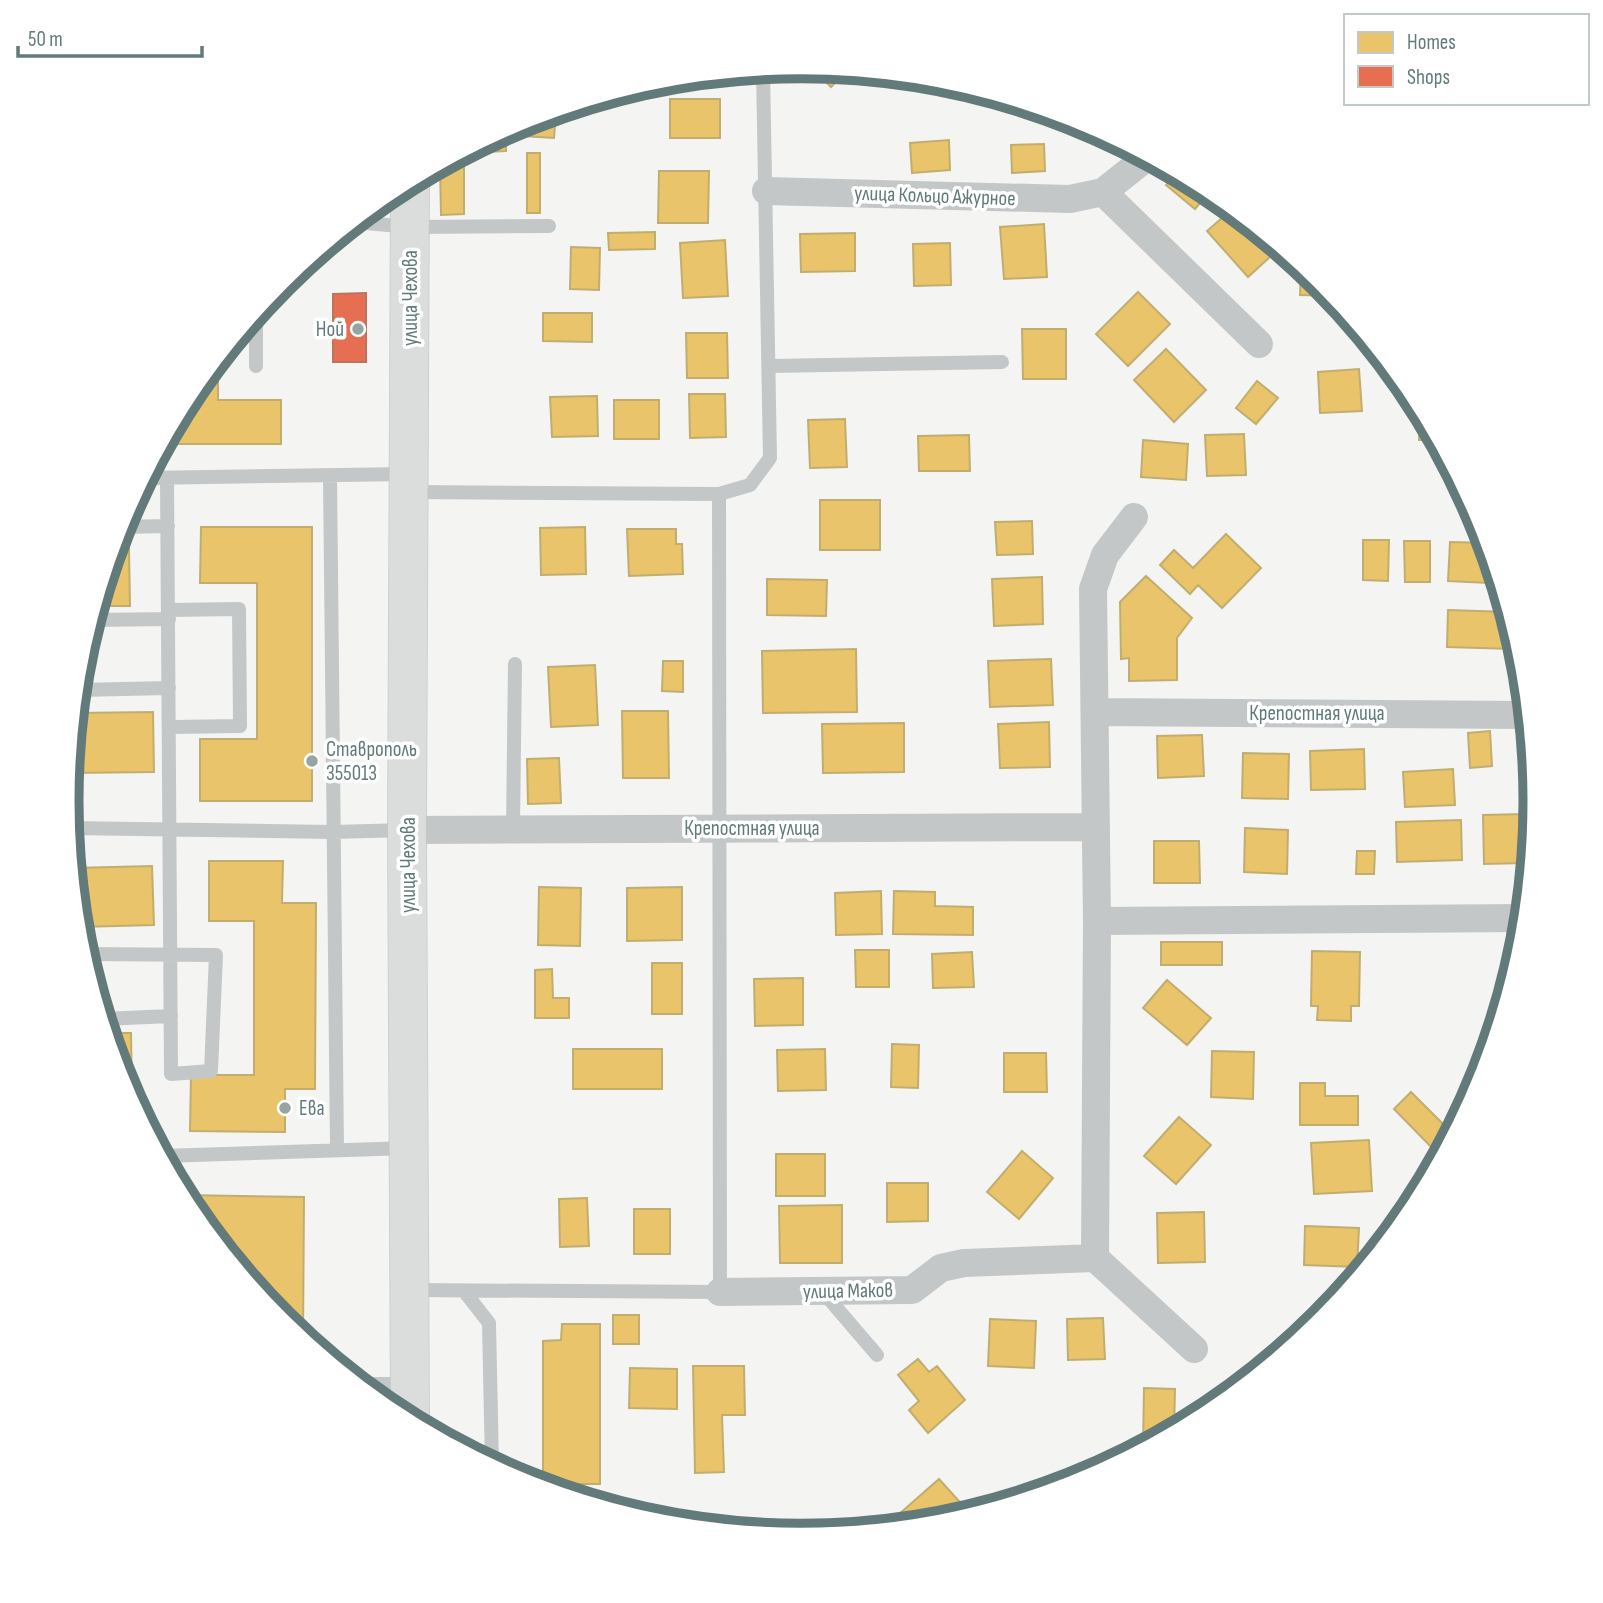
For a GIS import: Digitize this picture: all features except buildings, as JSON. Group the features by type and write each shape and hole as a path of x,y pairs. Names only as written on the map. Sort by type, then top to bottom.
{"street":[{"name":"улица Кольцо Ажурное","path":"766,191 1070,199 1103,192 1139,163"},
{"path":"1103,192 1259,344"},
{"name":"улица Чехова","path":"410,195 407,830 410,1408"},
{"path":"1134,517 1105,555 1093,589 1097,920 1095,1258 1194,1349"},
{"name":"Крепостная улица","path":"1095,712 1519,715"},
{"name":"Крепостная улица","path":"407,830 1096,827"},
{"path":"1097,920 1514,919"},
{"name":"улица Маков","path":"720,1292 912,1290 941,1268 964,1263 1095,1258"}],"lane":[{"path":"155,478 330,475 410,483 719,494 750,485 770,458 763,80"},
{"path":"369,223 410,227 549,226"},
{"path":"256,327 256,366"},
{"path":"770,366 1002,362"},
{"path":"330,475 337,1150"},
{"path":"95,954 170,953 216,955 211,1072 171,1074 170,953 170,829 171,727 167,478"},
{"path":"411,1290 720,1292 719,494"},
{"path":"133,527 168,526"},
{"path":"102,620 239,609 240,726 171,727"},
{"path":"513,829 515,664"},
{"path":"88,690 169,688"},
{"path":"80,828 332,832 407,830"},
{"path":"112,1019 171,1016"},
{"path":"172,1156 410,1148"},
{"path":"464,1291 489,1323 492,1454"},
{"path":"823,1292 877,1355"},
{"path":"375,1384 410,1384"}],"place":[{"name":"Ной","path":"358,329"},
{"name":"Ставрополь 355013","path":"312,761"},
{"name":"Ева","path":"285,1108"}]}
